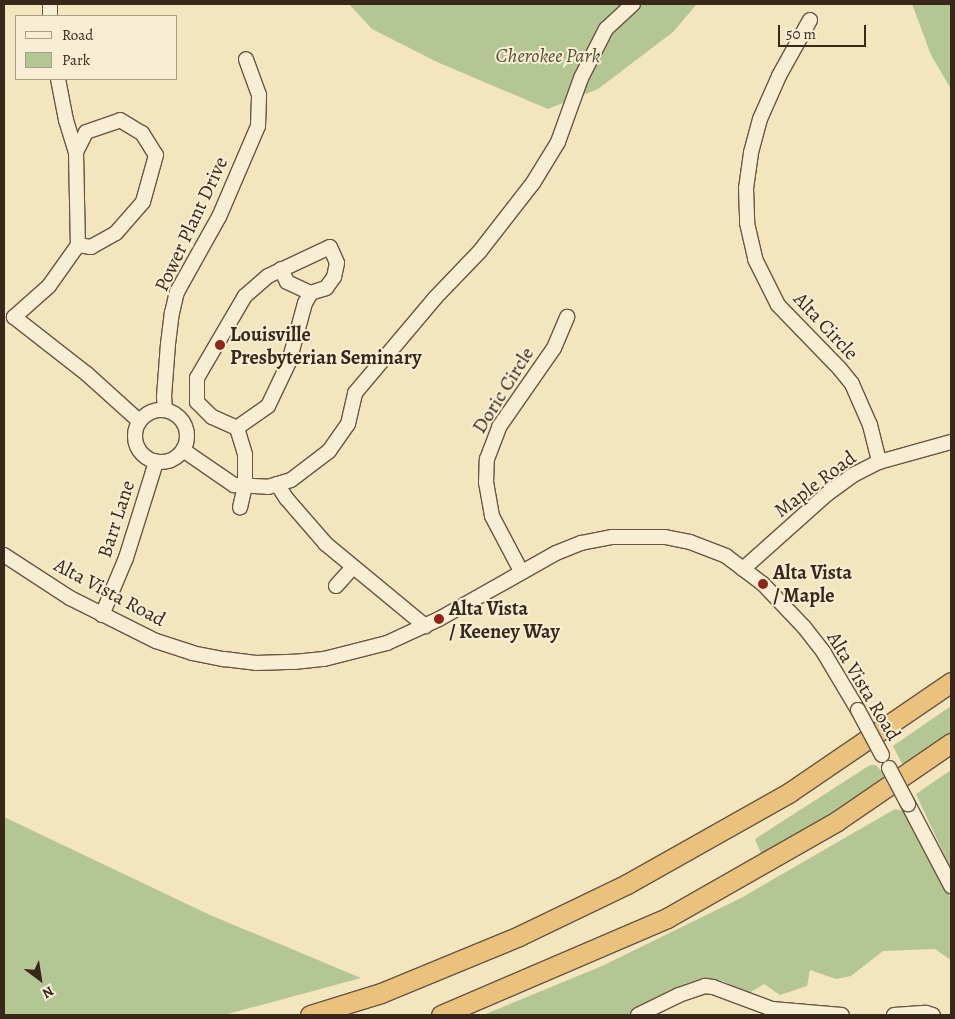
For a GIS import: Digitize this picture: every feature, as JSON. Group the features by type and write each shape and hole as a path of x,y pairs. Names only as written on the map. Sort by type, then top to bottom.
{"highway":[{"path":"310,1015 381,993 510,940 627,884 790,792 951,682"},
{"path":"442,1015 667,918 837,821 951,743"}],"street":[{"path":"183,450 234,485 268,487 291,480 329,451 348,424 355,393 435,298 480,251 533,184 558,142 581,78 606,28 633,4"},
{"name":"Alta Circle","path":"810,20 779,76 760,119 751,153 746,188 747,223 755,259 778,305 852,384 870,425 879,462"},
{"name":"Power Plant Drive","path":"165,410 164,397 169,338 177,292 219,216 258,126 259,95 246,59"},
{"path":"58,80 66,120 76,152 75,188 78,245 48,286 14,316 87,374 139,421"},
{"path":"76,152 86,132 120,120 142,133 156,155 142,202 116,233 91,247 78,245"},
{"path":"237,428 268,406 289,362 305,303 311,293 326,288 334,277 337,263 330,246 268,276 245,296 197,378 196,402 212,417 237,428 245,455 246,486 240,507"},
{"path":"281,269 288,282 311,293"},
{"name":"Doric Circle","path":"521,571 501,537 492,516 486,483 487,459 499,427 554,348 567,317"},
{"path":"165,410 172,412 183,422 187,436 183,450 171,460 156,462 143,456 135,443 134,436 139,421 150,412 165,410"},
{"name":"Maple Road","path":"743,568 827,494 855,474 879,462 951,442"},
{"name":"Barr Lane","path":"102,615 126,558 156,462"},
{"path":"278,484 286,498 326,544 425,626"},
{"name":"Alta Vista Road","path":"4,555 70,598 139,634 192,653 256,662 324,659 387,643 425,626 556,552 581,543 612,537 643,535 690,542 726,556 743,568 763,584 804,627 839,675 951,886"},
{"path":"336,586 353,567"},
{"path":"638,1015 679,995 705,986 772,1009 842,1015"},
{"path":"894,1015 928,1015"}],"green space":[{"name":"Cherokee Park","path":"349,4 697,4 673,32 598,89 548,109 437,62 372,29"},
{"path":"912,4 951,4 951,89 931,55"},
{"path":"951,706 951,735 907,767 901,762 893,746"},
{"path":"870,765 876,765 884,774 884,781 762,856 755,839"},
{"path":"951,770 951,869 916,794"},
{"path":"895,809 903,811 951,899 951,960 935,949 883,951 851,976 836,979 810,970 807,986 780,995 764,984 749,993 723,981 700,980 627,1015 483,1015 602,966 741,898"},
{"path":"4,817 210,915 361,978 224,1015 4,1015"}],"place":[{"name":"Louisville Presbyterian Seminary","path":"220,345"},
{"name":"Alta Vista / Maple","path":"763,584"},
{"name":"Alta Vista / Keeney Way","path":"439,619"}]}
